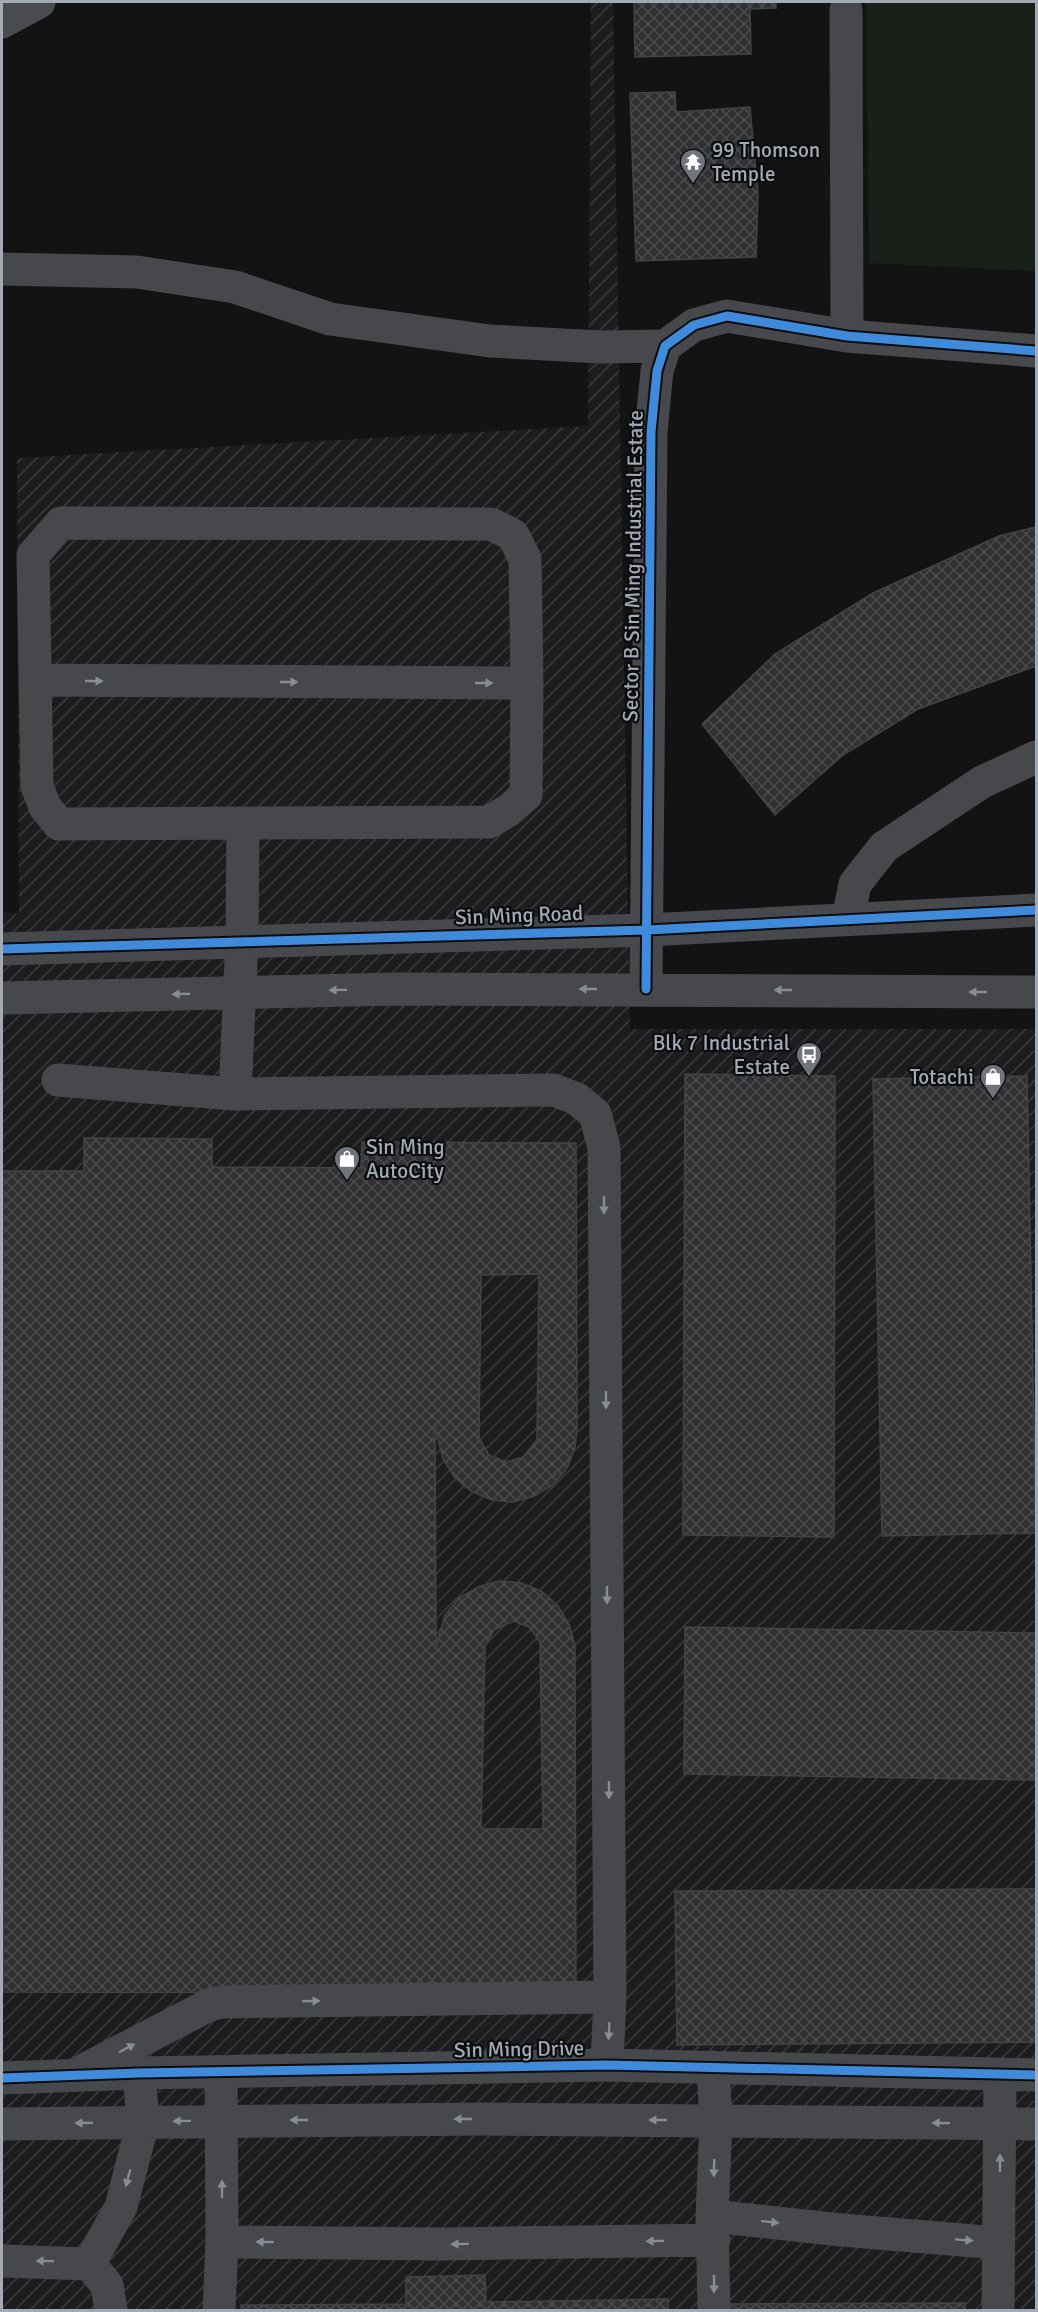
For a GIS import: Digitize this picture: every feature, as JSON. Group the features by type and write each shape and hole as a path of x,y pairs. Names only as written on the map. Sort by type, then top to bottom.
{"main road":[{"path":"2,22 39,2"}],"street":[{"path":"846,10 847,336"},
{"path":"2,269 137,272 236,287 330,319 490,341 600,347 666,345 694,324 727,316 847,336 1036,351"},
{"name":"Sector B Sin Ming Industrial Estate","path":"646,989 651,432 657,371 666,345"},
{"path":"61,523 491,524 513,535 525,559 526,795 509,810 489,822 59,824 45,807 37,786 35,680 33,555 61,523"},
{"path":"35,680 527,683"},
{"path":"848,918 855,884 884,847 982,782 1036,757"},
{"path":"235,1094 242,940 243,823"},
{"name":"Sin Ming Road","path":"2,949 242,940 647,930 1036,910"},
{"path":"11,1002 396,989 1036,992"},
{"path":"58,1080 235,1094 554,1090 577,1099 596,1114 604,1147 610,1997 607,2065"},
{"path":"75,2075 209,2005 222,2002 610,1997"},
{"name":"Sin Ming Drive","path":"2,2078 139,2073 607,2065 1036,2075"},
{"path":"713,2067 716,2121 713,2228 714,2310"},
{"path":"219,2310 222,2242 221,2072"},
{"path":"89,2264 121,2207 143,2122 139,2073"},
{"path":"998,2310 1000,2075"},
{"path":"2,2124 468,2119 1036,2124"},
{"path":"222,2242 442,2244 713,2228 842,2230 998,2242"},
{"path":"2,2261 89,2264 107,2285 111,2310"}],"shaded area":[{"path":"591,2 613,2 630,1029 1036,1029 1036,2310 2,2310 2,913 19,913 17,458 588,426"},
{"path":"866,2 1036,2 1036,271 869,263"}],"building":[{"path":"634,2 776,2 776,8 750,9 751,54 635,57"},
{"name":"99 Thomson Temple","path":"675,92 676,112 750,107 758,195 756,257 636,261 630,93"},
{"path":"1036,527 1036,666 918,709 843,755 775,815 702,724 775,654 873,593 999,536"},
{"path":"685,1074 835,1076 834,1537 683,1535"},
{"path":"1027,1076 1036,1533 882,1536 873,1079"},
{"path":"84,1138 212,1139 212,1167 361,1168 362,1142 576,1143 577,1428 575,1448 567,1468 553,1485 534,1496 513,1502 492,1500 471,1491 455,1478 443,1459 435,1427 436,1645 445,1615 459,1598 478,1587 499,1581 521,1583 541,1591 558,1606 569,1624 575,1645 576,1993 3,1992 2,1171 84,1171","holes":["539,1274 537,1440 523,1457 506,1462 489,1455 479,1438 481,1275","514,1621 529,1627 540,1642 543,1829 481,1829 485,1647 494,1630"]},
{"path":"685,1627 1036,1633 1036,1780 684,1774"},
{"path":"1036,1889 1036,2042 677,2045 675,1891"},
{"path":"485,2275 486,2302 668,2299 668,2310 241,2310 241,2305 406,2304 406,2277"},
{"path":"965,2303 965,2310 731,2310 731,2304"}],"cycle path":[{"path":"646,989 651,432 657,371 665,346 694,325 727,316 847,336 1036,351"},
{"path":"2,949 647,930 1036,910"},
{"path":"2,2078 139,2073 607,2065 1036,2075"}],"place":[{"name":"99 Thomson Temple","path":"693,185"},
{"name":"Blk 7 Industrial Estate","path":"809,1078"},
{"name":"Totachi","path":"993,1100"},
{"name":"Sin Ming AutoCity","path":"347,1182"}]}
